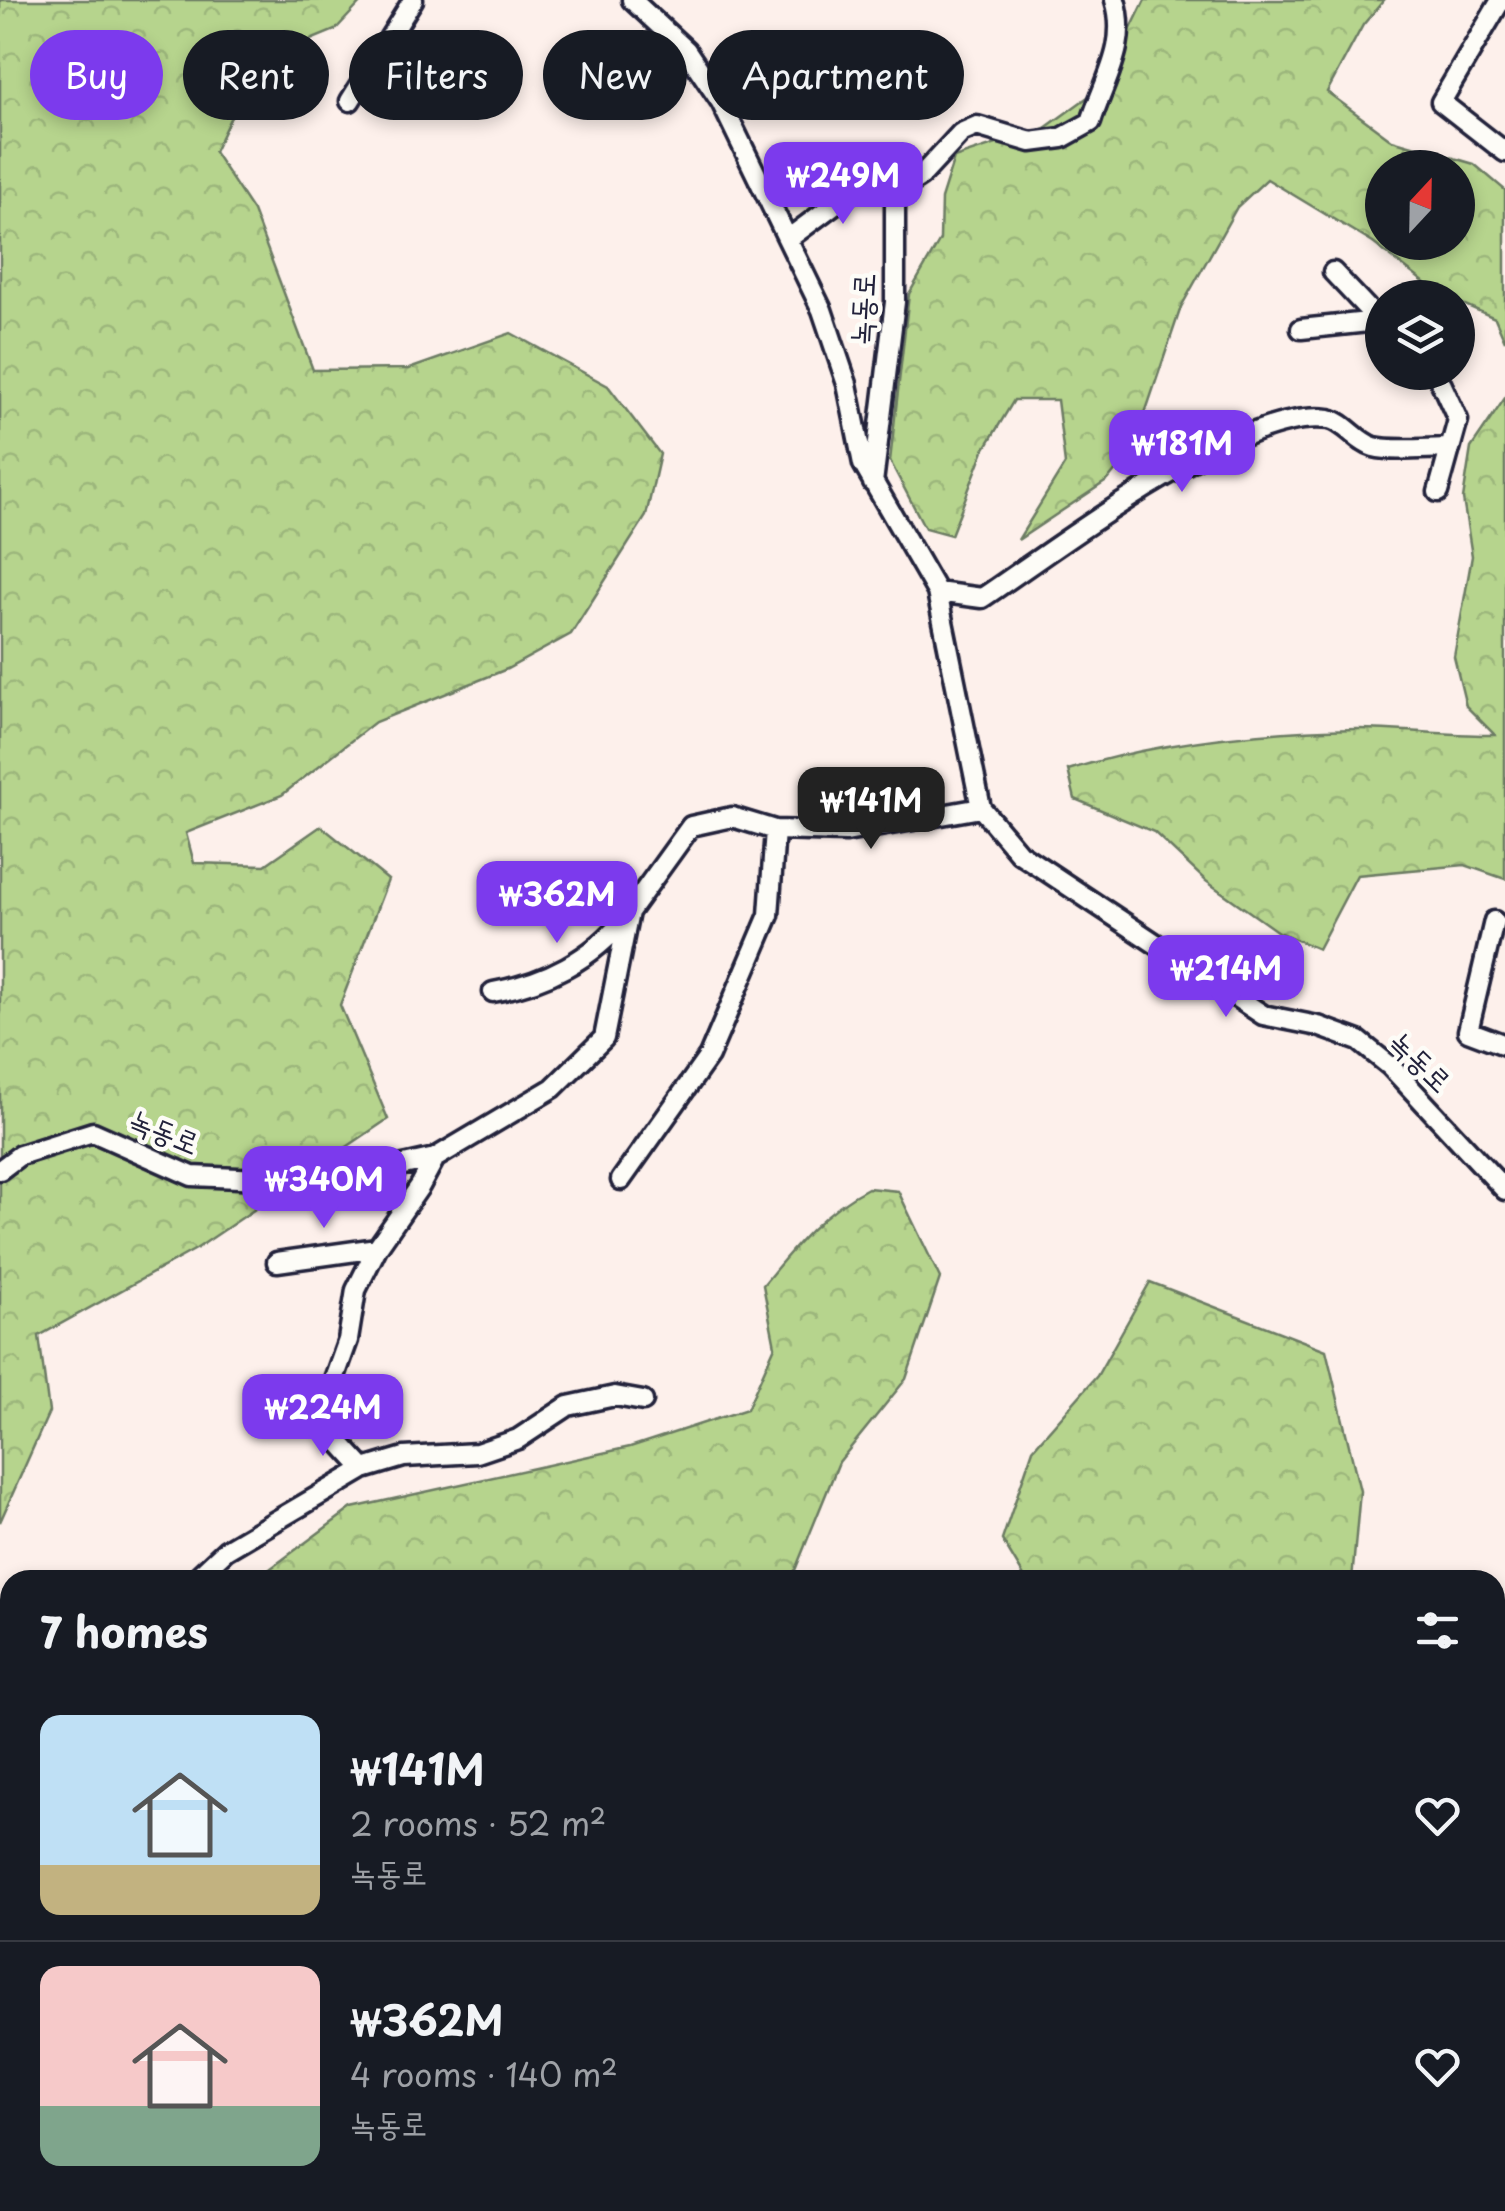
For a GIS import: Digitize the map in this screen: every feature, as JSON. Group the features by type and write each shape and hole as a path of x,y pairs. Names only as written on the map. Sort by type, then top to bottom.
{"street":[{"path":"394,30 413,0"},
{"name":"녹동로","path":"632,0 686,50 721,102 822,310 848,384 864,464 936,592 981,808 1018,853 1263,1016 1318,1026 1359,1042 1390,1066 1505,1190"},
{"name":"녹동로","path":"873,484 895,302 894,193 921,176 961,133 976,126 1031,142 1062,138 1092,122 1120,47 1120,16 1115,0"},
{"path":"1501,0 1440,102 1505,152"},
{"path":"788,240 870,177"},
{"path":"1333,272 1365,306"},
{"path":"1301,329 1365,323"},
{"path":"1438,492 1458,420 1444,390"},
{"path":"936,592 982,598 1165,476 1241,436 1279,422 1331,419 1372,446 1450,448"},
{"name":"녹동로","path":"493,992 528,986 564,970 613,932 691,826 732,817 775,830 846,832 981,808"},
{"path":"621,1180 709,1056 769,915 775,830"},
{"name":"녹동로","path":"0,1170 20,1154 93,1132 192,1176 328,1182 435,1158 552,1088 604,1038 629,912"},
{"name":"녹동로","path":"1494,921 1468,1031 1505,1045"},
{"name":"녹동로","path":"364,1469 330,1432 324,1410 348,1340 356,1290 377,1248 435,1158"},
{"path":"277,1262 377,1248"},
{"path":"205,1570 226,1550 364,1469 404,1457 477,1453 518,1439 568,1406 615,1396 643,1401"}],"green space":[{"path":"0,0 363,0 329,32 183,30 183,120 229,120 214,152 253,211 313,370 409,369 511,333 608,386 660,454 646,516 571,634 507,669 375,722 282,795 186,833 194,863 265,865 321,826 388,880 340,1005 388,1119 196,1249 39,1336 49,1412 0,1522"},
{"path":"1145,0 1384,0 1363,25 1327,92 1392,140 1426,150 1365,150 1365,238 1267,179 1237,207 1181,307 1133,449 1108,480 1018,540 1065,464 1057,400 1014,400 984,450 951,535 925,528 890,461 909,294 940,240 941,199 954,158 1045,128 1103,86"},
{"path":"1475,165 1505,190 1505,341 1495,318 1475,309 1475,280 1421,280 1395,260 1475,260"},
{"path":"1505,398 1505,879 1465,865 1357,875 1318,949 1278,932 1206,881 1154,832 1075,799 1068,770 1174,745 1247,735 1357,729 1495,735 1466,706 1454,657 1472,556 1463,499 1471,448"},
{"path":"868,1188 898,1191 940,1278 906,1379 839,1462 795,1570 268,1570 352,1508 630,1447 747,1409 775,1346 763,1285 798,1243"},
{"path":"1150,1282 1326,1350 1360,1491 1353,1570 1020,1570 1002,1540 1033,1449 1097,1376"}]}
